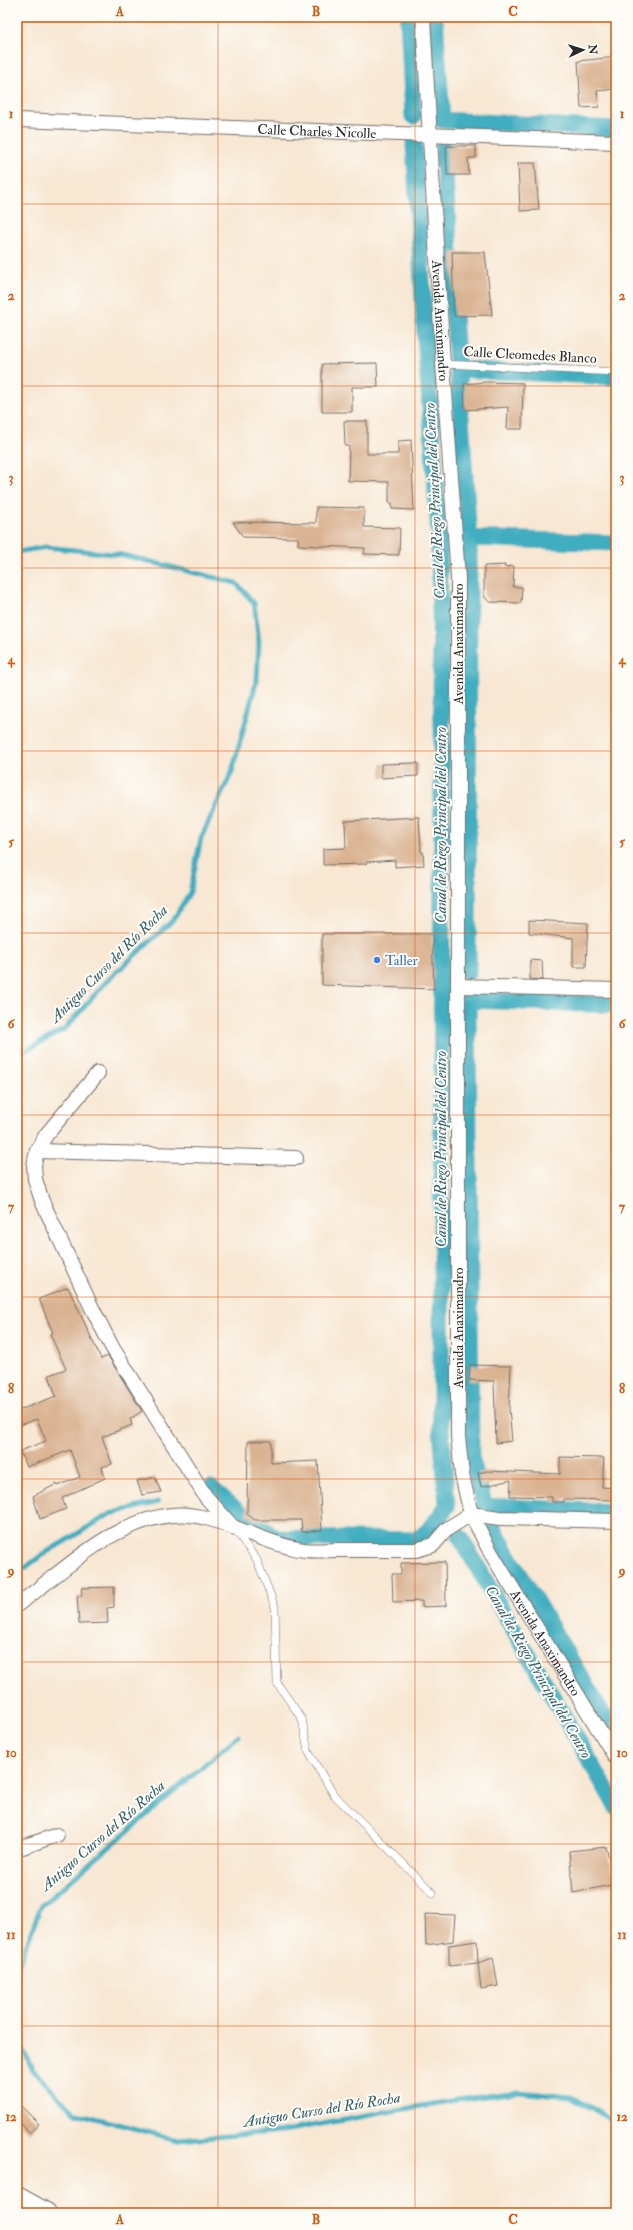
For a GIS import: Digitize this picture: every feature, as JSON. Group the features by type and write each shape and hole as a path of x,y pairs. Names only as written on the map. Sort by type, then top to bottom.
{"street":[{"name":"Avenida Anaximandro","path":"423,17 431,134 443,364 458,577 458,1436 462,1475 471,1514 491,1554 616,1758"},
{"name":"Calle Charles Nicolle","path":"17,120 431,134 616,142"},
{"path":"459,986 616,990"},
{"path":"98,1073 46,1135 37,1151 34,1165 35,1179 42,1201 91,1306 145,1402 179,1451 206,1497 235,1529"},
{"path":"37,1151 296,1158"},
{"path":"17,1605 80,1554 116,1533 146,1521 171,1515 196,1514 273,1544 300,1550 416,1550 433,1545 447,1529 471,1514 500,1518 616,1521"},
{"path":"17,1849 58,1835"},
{"path":"17,2197 46,2213"}],"lane":[{"name":"Calle Cleomedes Blanco","path":"443,364 616,372"},
{"path":"235,1529 257,1560 275,1607 277,1683 302,1719 308,1751 334,1795 433,1893"}],"building":[{"path":"616,57 616,89 597,91 599,107 581,108 578,61"},
{"path":"446,146 476,146 476,158 468,158 469,175 447,175"},
{"path":"518,163 535,163 539,210 520,211"},
{"path":"452,252 485,252 492,315 454,316"},
{"path":"377,363 378,387 352,387 352,412 322,412 322,364"},
{"path":"486,382 523,383 522,429 507,429 508,407 465,410 464,384"},
{"path":"344,421 367,421 367,454 398,454 398,441 411,440 414,510 392,509 392,503 389,503 389,482 348,481 349,446 345,446"},
{"path":"316,507 364,508 364,527 400,528 399,555 364,554 365,548 298,545 298,538 243,537 233,522 316,523"},
{"path":"505,565 504,567 514,566 513,587 522,587 521,603 489,602 484,596 484,566"},
{"path":"418,763 418,776 381,778 381,764"},
{"path":"419,817 421,852 423,852 424,865 395,867 395,860 366,862 366,864 323,865 323,849 346,848 345,821"},
{"path":"529,920 588,923 586,967 573,967 573,938 529,933"},
{"name":"Taller","path":"322,934 432,934 434,989 322,985"},
{"path":"530,960 542,961 543,980 530,979"},
{"path":"68,1287 101,1359 108,1356 142,1411 130,1419 132,1425 102,1437 112,1464 102,1467 105,1478 62,1498 66,1509 40,1519 33,1496 57,1484 57,1486 80,1477 70,1450 27,1467 20,1451 46,1441 37,1419 17,1426 17,1411 56,1396 49,1375 66,1369 50,1334 53,1333 39,1299"},
{"path":"470,1365 511,1366 509,1409 512,1441 496,1443 494,1381 469,1380"},
{"path":"248,1441 271,1441 271,1463 318,1461 322,1530 302,1532 301,1520 255,1520 247,1514"},
{"path":"560,1457 604,1458 602,1487 616,1488 616,1500 564,1499 564,1502 552,1502 552,1497 510,1496 511,1480 481,1487 478,1473 487,1471 560,1474"},
{"path":"155,1477 161,1492 142,1495 137,1481"},
{"path":"445,1562 446,1606 422,1607 422,1601 393,1602 392,1574 401,1574 401,1563"},
{"path":"114,1587 114,1607 107,1608 108,1623 79,1624 77,1596 82,1596 81,1588"},
{"path":"606,1847 616,1884 573,1893 569,1851"},
{"path":"425,1914 455,1915 453,1941 426,1945"},
{"path":"477,1941 478,1963 449,1966 449,1945"},
{"path":"493,1958 498,1986 481,1989 478,1963"},
{"path":"17,2102 39,2124 29,2133 17,2120"}],"waterway":[{"name":"Canal de Riego Principal del Centro","path":"408,17 413,116"},
{"path":"435,17 442,120 616,129"},
{"name":"Canal de Riego Principal del Centro","path":"211,1488 239,1512 276,1538 417,1540 431,1528 447,1506 441,1427 442,733 439,536 414,144"},
{"path":"443,148 469,538 468,972"},
{"path":"458,369 616,377"},
{"path":"469,538 616,543"},
{"name":"Antiguo Curso del Río Rocha","path":"17,552 46,547 123,555 236,583 254,603 259,642 257,679 232,772 201,838 190,892 173,920 106,982 65,1029 17,1055"},
{"path":"485,1507 471,1457 468,1000 616,1005"},
{"name":"Antiguo Curso del Río Rocha","path":"17,1574 42,1555 110,1514 158,1502"},
{"path":"484,1506 616,1512"},
{"path":"495,1530 616,1736"},
{"name":"Canal de Riego Principal del Centro","path":"460,1537 616,1806"},
{"name":"Antiguo Curso del Río Rocha","path":"17,1976 19,1964 41,1906 238,1736"},
{"name":"Antiguo Curso del Río Rocha","path":"17,2037 33,2070 73,2112 178,2140 283,2131 449,2101 518,2092 572,2097 616,2122"},
{"path":"17,2210 22,2213"}],"place":[{"name":"Taller","path":"377,960"}]}
